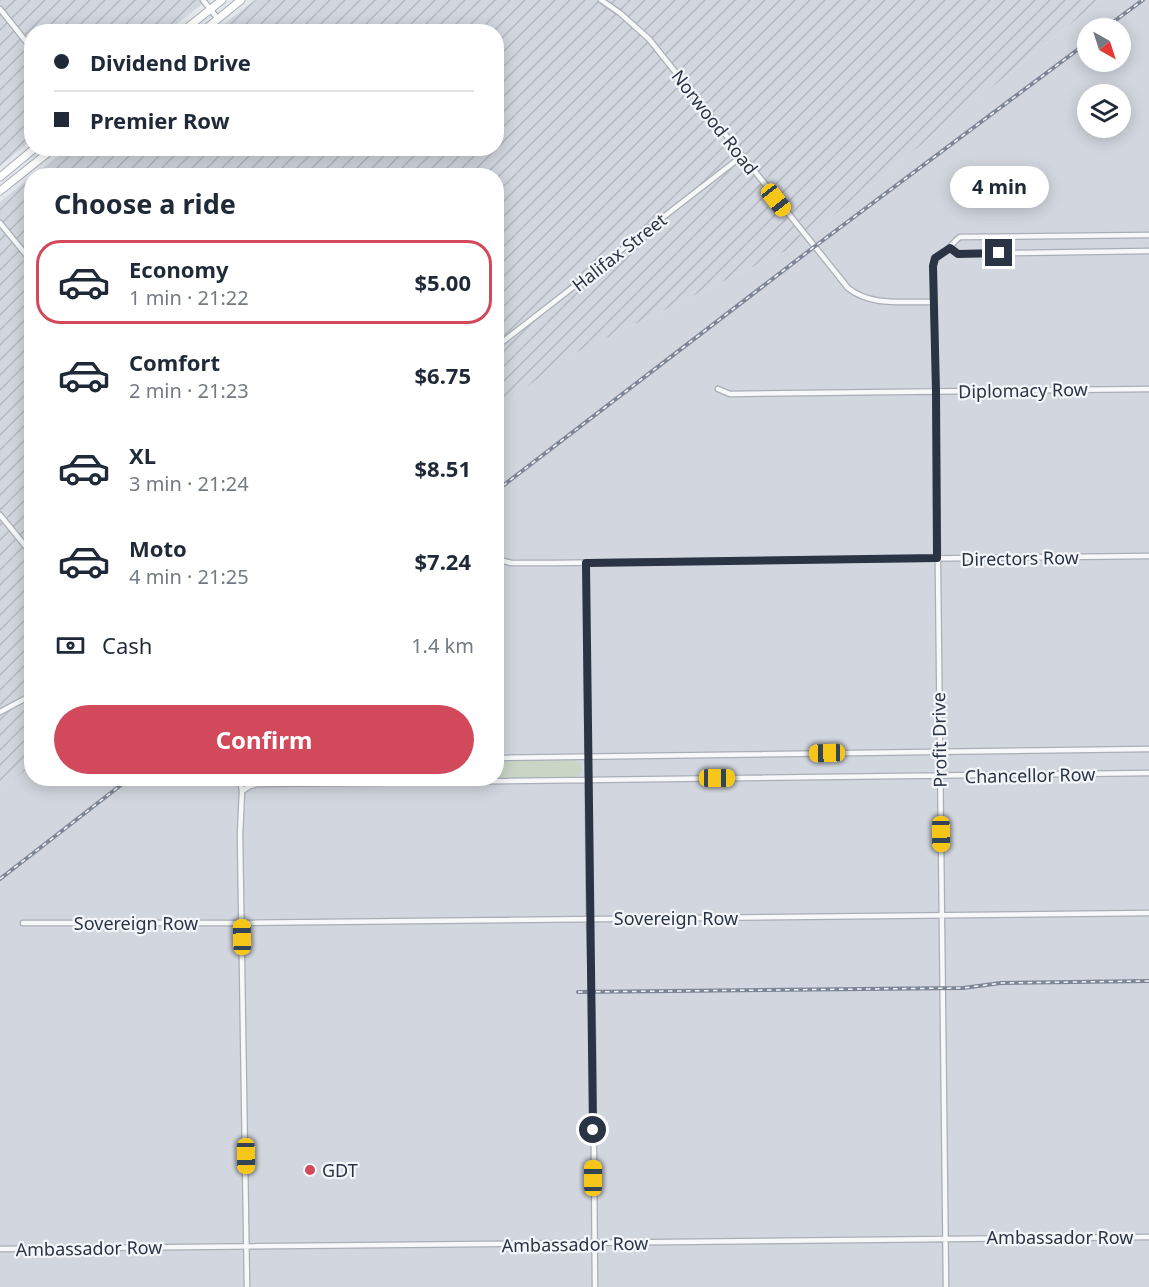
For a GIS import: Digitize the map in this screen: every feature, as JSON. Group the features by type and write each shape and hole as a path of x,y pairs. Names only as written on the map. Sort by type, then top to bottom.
{"main road":[{"path":"192,24 222,0"},
{"path":"212,24 241,0"},
{"path":"0,177 26,156"},
{"path":"29,168 44,156"},
{"path":"0,191 24,172"}],"street":[{"path":"203,0 218,19"},
{"name":"Norwood Road","path":"605,1 649,39 848,288 856,295 875,301 934,302"},
{"path":"0,9 24,39"},
{"name":"Halifax Street","path":"504,341 742,156"},
{"path":"0,223 24,252"},
{"path":"1149,235 960,237 953,241 950,248 958,254 1149,251"},
{"name":"Profit Drive","path":"946,1287 933,266 935,258 950,248"},
{"name":"Diplomacy Row","path":"718,389 730,394 1149,388"},
{"path":"0,515 24,544"},
{"name":"Directors Row","path":"504,561 512,563 586,563 1149,556"},
{"path":"586,563 595,1287"},
{"path":"0,712 24,698"},
{"name":"Chancellor Row","path":"504,758 1149,749"},
{"name":"Chancellor Row","path":"504,780 1149,773"},
{"path":"241,786 247,1287"},
{"name":"Chancellor Row","path":"242,790 250,786"},
{"name":"Sovereign Row","path":"23,923 242,923 1149,913"},
{"name":"Ambassador Row","path":"0,1249 1149,1237"}],"shaded area":[{"path":"0,0 207,0 177,24 24,24 24,146 0,166"},
{"path":"255,0 1100,0 796,246 565,358 504,405 504,168 43,168 58,156 504,156 504,24 224,24"},
{"path":"1100,0 1149,0 1149,1287 0,1287 0,790 24,771 24,786 504,786 504,405 565,358 796,246 1077,19 1077,72 1131,72 1131,18 1078,18"},
{"path":"24,183 24,771 0,790 0,202"}],"green space":[{"path":"504,760 574,760 581,764 582,769 579,776 504,778"}],"railway":[{"path":"1119,18 1143,0"},
{"path":"504,485 814,247 1077,50"},
{"path":"0,879 120,786"},
{"path":"578,992 963,988 1001,983 1149,981"}],"place":[{"name":"GDT","path":"310,1170"}],"route":[{"path":"593,1130 586,563 937,558 933,266 935,258 950,248 958,254 999,253"}]}
